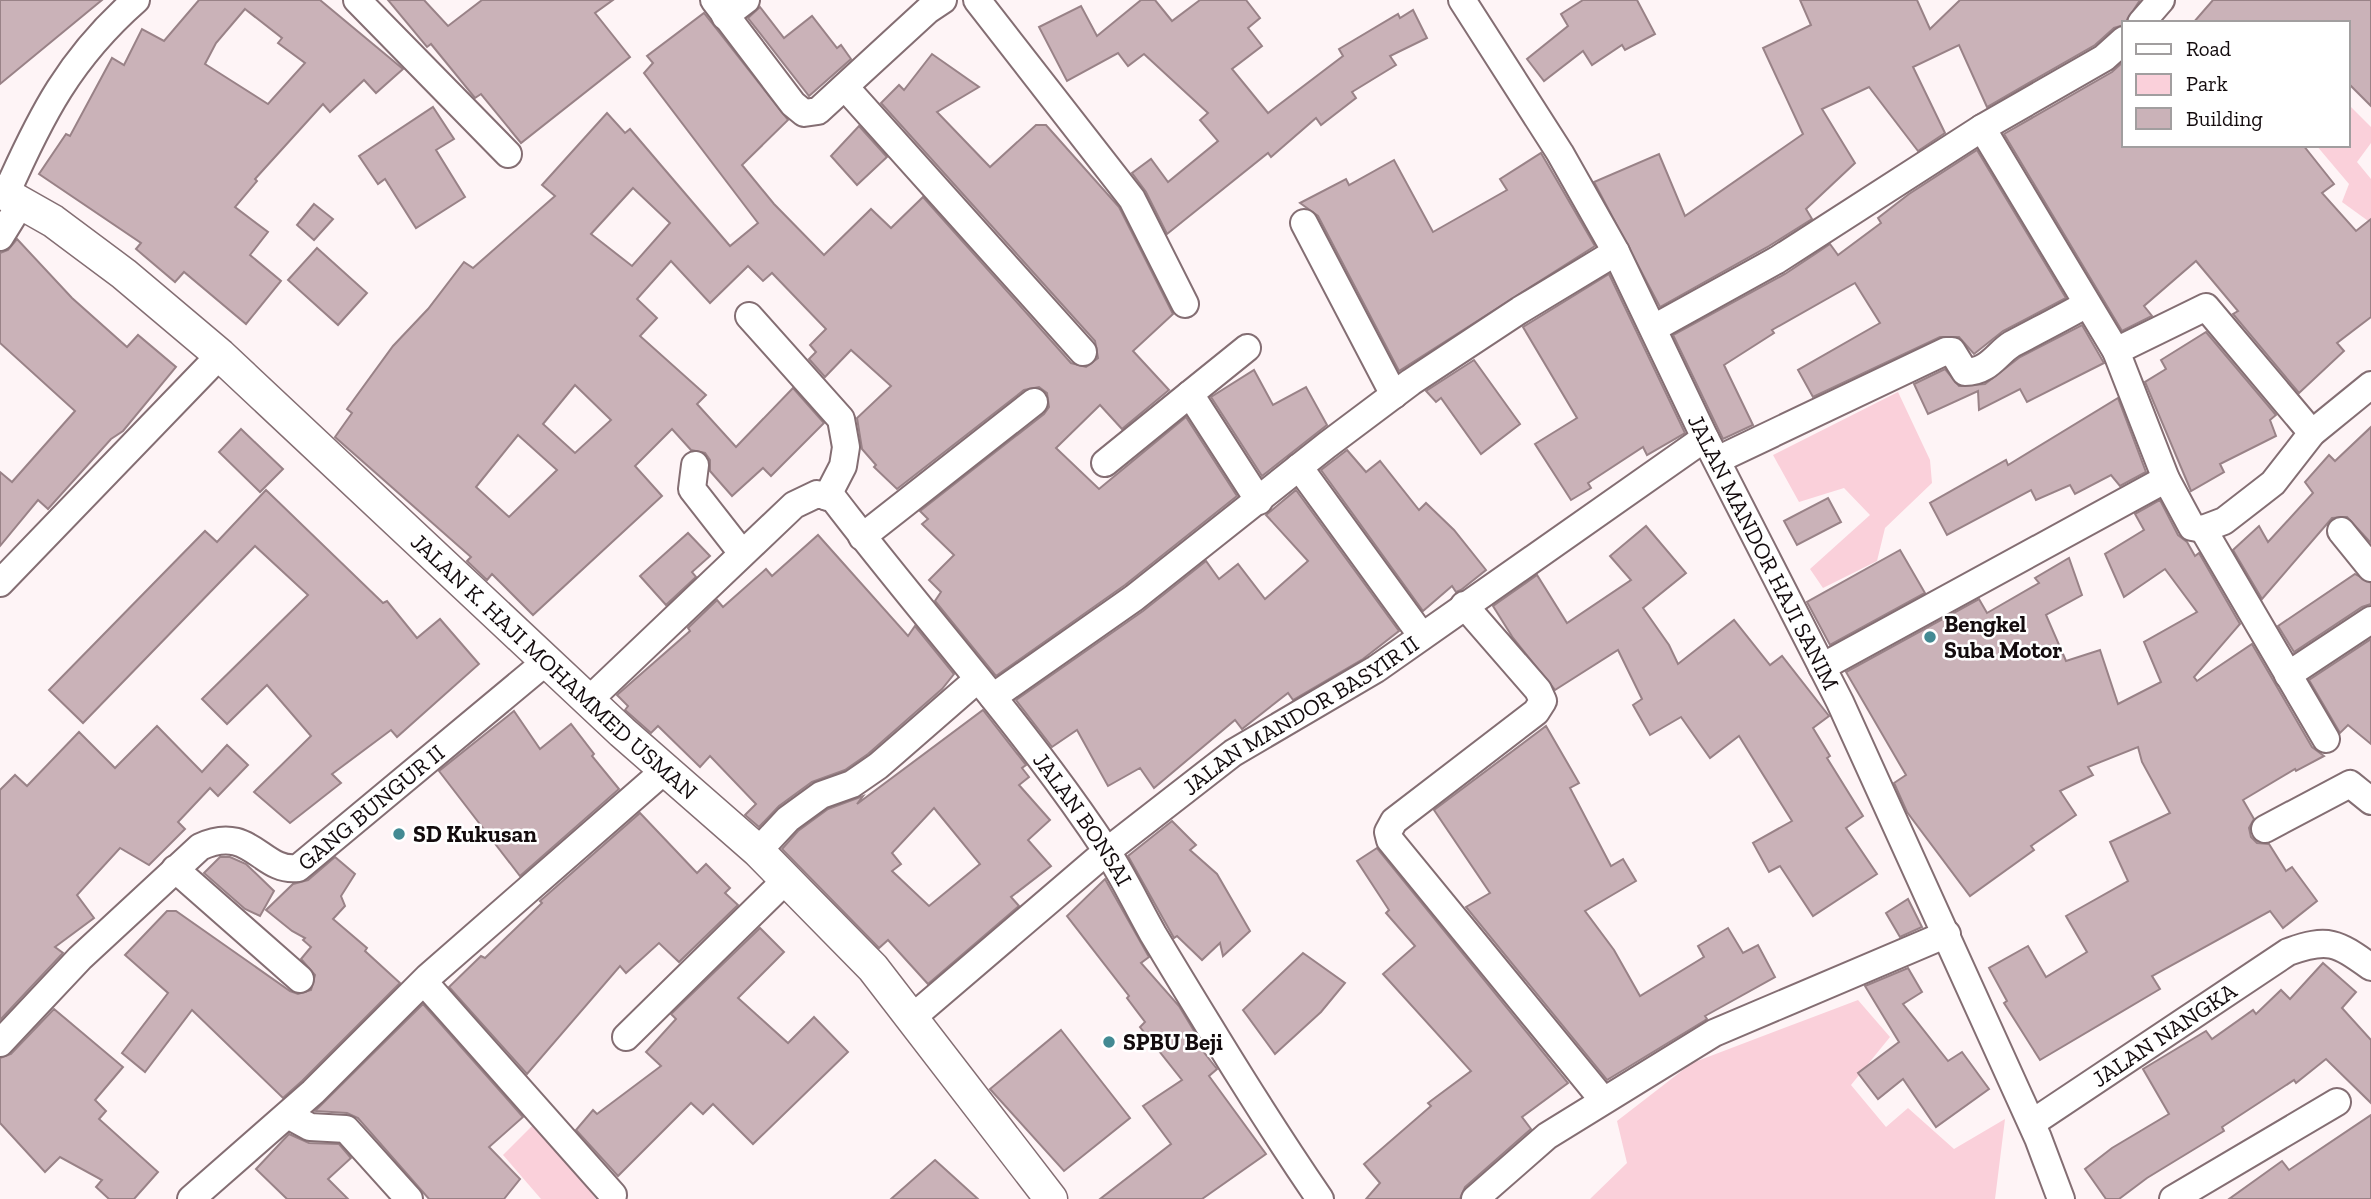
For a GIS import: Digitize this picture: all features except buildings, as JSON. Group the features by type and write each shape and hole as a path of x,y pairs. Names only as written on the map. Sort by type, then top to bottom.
{"street":[{"path":"0,237 9,196 40,118 77,60 136,0"},
{"path":"357,0 508,154"},
{"path":"728,5 793,104 804,113 818,111 928,10 943,0"},
{"path":"977,0 1132,200 1185,304"},
{"name":"JALAN MANDOR HAJI SANIM","path":"1462,0 1560,153 1616,251 1711,449 1822,667 2032,1123"},
{"path":"2143,21 2161,0"},
{"path":"1654,328 1777,260 1982,128 2104,58 2122,42"},
{"path":"845,87 1083,352"},
{"path":"1982,128 2116,351 2166,479 2192,527 2203,529 2224,521 2273,483 2312,432 2371,385"},
{"name":"JALAN K. HAJI MOHAMMED USMAN","path":"9,196 53,221 124,274 220,355 589,700 787,879 865,958 913,1017 1045,1197"},
{"path":"1304,223 1394,395"},
{"path":"758,851 788,819 821,796 852,784 986,688 1134,598 1394,395 1520,310 1616,251"},
{"name":"JALAN MANDOR BASYIR II","path":"913,1017 1107,851 1233,753 1376,669 1464,605 1711,449 1946,352 1952,351 1965,372 1971,372 1996,361 2009,346 2087,304"},
{"path":"2116,351 2206,307 2312,432"},
{"path":"589,700 794,505 817,495 827,497 843,467 846,447 841,419 749,316"},
{"path":"1105,463 1247,348"},
{"path":"0,583 220,355"},
{"path":"1190,394 1259,501"},
{"path":"862,537 1034,402"},
{"path":"695,465 692,489 742,553"},
{"path":"1299,467 1422,636"},
{"path":"1822,667 2166,479"},
{"name":"JALAN BONSAI","path":"827,497 832,498 986,688 1107,851 1152,931 1263,1113 1320,1199"},
{"path":"2203,529 2326,739"},
{"path":"2341,531 2371,568"},
{"path":"1464,605 1538,690 1543,701 1536,712 1394,821 1388,832 1390,840 1603,1100"},
{"path":"2288,675 2371,620"},
{"name":"GANG BUNGUR II","path":"0,1043 79,958 200,847 226,839 238,841 279,864 298,868 548,660"},
{"path":"191,1199 288,1115 424,982 665,770"},
{"path":"2265,829 2350,784 2371,801"},
{"path":"175,869 300,979"},
{"path":"626,1037 787,879"},
{"path":"1475,1199 1548,1136 1714,1033 1947,934"},
{"name":"JALAN NANGKA","path":"2032,1123 2288,952 2311,944 2330,942 2371,967"},
{"path":"424,982 613,1195"},
{"path":"2173,1199 2337,1102"},
{"path":"288,1115 310,1127 346,1129 410,1199"},
{"path":"2032,1123 2061,1199"}],"green space":[{"path":"2350,106 2371,127 2371,143 2357,162 2371,179 2371,223 2342,202 2349,184 2318,147 2350,147"},
{"path":"1898,392 1930,460 1932,483 1885,528 1877,561 1823,588 1810,569 1870,515 1844,488 1799,502 1773,455"},
{"path":"1858,1000 1890,1037 1851,1085 1886,1127 1908,1108 1954,1149 2005,1119 1995,1199 1590,1199 1627,1163 1617,1121 1692,1063"},
{"path":"537,1121 596,1199 541,1199 503,1155"}],"place":[{"name":"Bengkel Suba Motor","path":"1930,637"},
{"name":"SD Kukusan","path":"399,834"},
{"name":"SPBU Beji","path":"1109,1042"}]}
